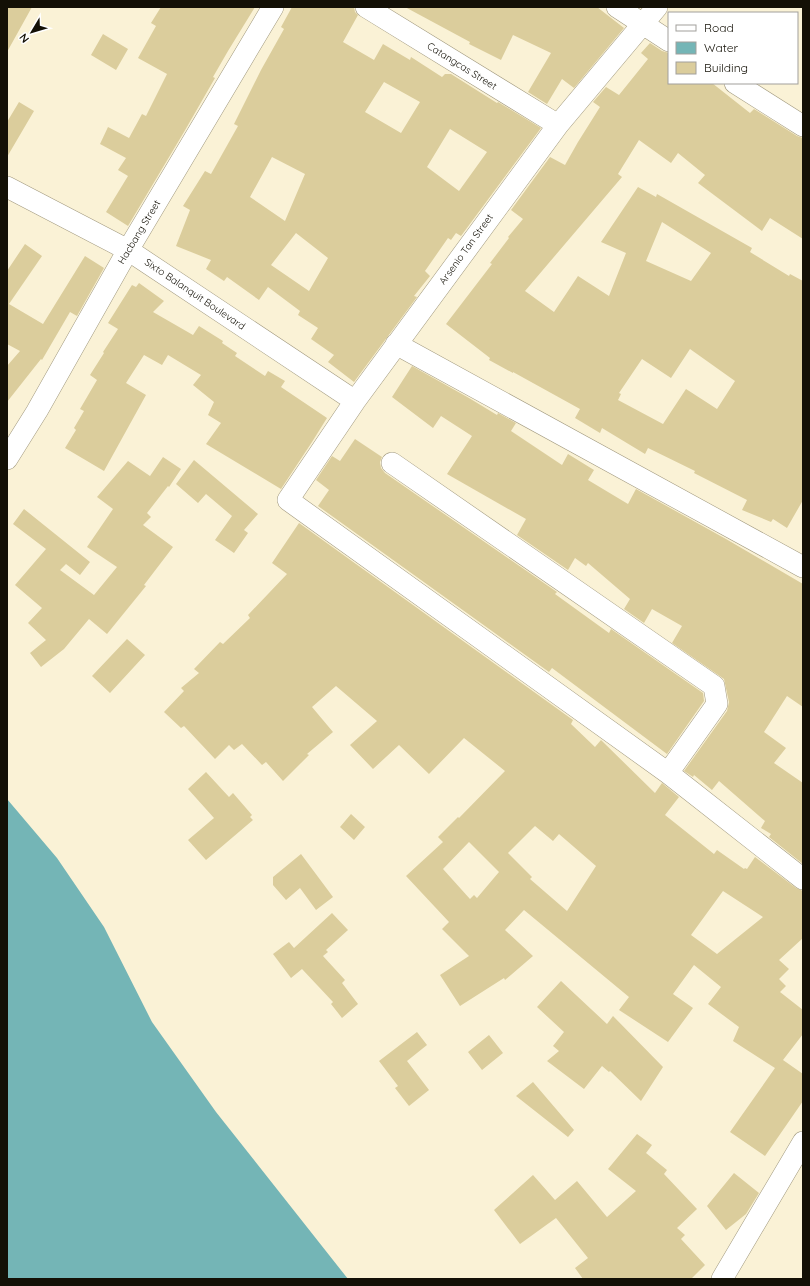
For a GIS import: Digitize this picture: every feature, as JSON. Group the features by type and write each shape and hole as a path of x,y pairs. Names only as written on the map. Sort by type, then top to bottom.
{"street":[{"name":"Hacbang Street","path":"7,459 37,411 128,250 273,7"},
{"name":"Catangcas Street","path":"366,7 558,125"},
{"path":"617,7 668,40"},
{"name":"Arsenio Tan Street","path":"657,7 558,125 396,344 355,401 288,500 668,773"},
{"path":"737,84 803,126"},
{"name":"Sixto Balanquit Boulevard","path":"7,187 128,250 355,401"},
{"path":"396,344 803,567"},
{"path":"392,463 714,686 717,704 668,773 803,879"},
{"path":"722,1279 803,1142"}],"water":[{"path":"7,799 57,858 104,927 152,1022 216,1112 348,1279 7,1279"}],"building":[{"path":"7,7 32,7 7,52"},
{"path":"161,7 255,7 213,77 215,78 184,132 128,226 106,212 128,176 118,170 126,158 100,144 108,127 129,138 142,114 146,116 167,74 138,58 156,26 151,23"},
{"path":"292,7 354,7 355,12 358,15 343,42 374,60 383,44 410,60 411,57 442,77 445,74 451,74 497,103 498,102 541,128 461,236 456,233 451,240 448,238 425,271 430,276 414,296 417,297 354,382 328,362 334,355 311,339 318,328 298,315 300,311 268,287 259,300 227,277 224,281 206,269 211,260 176,246 190,210 183,206 205,171 211,174 238,126 234,124 261,70 284,29 281,27","holes":["384,82 420,102 401,133 365,112","450,129 487,152 459,191 427,167","272,157 305,174 285,221 250,197","296,233 328,258 309,291 271,265"]},
{"path":"405,7 597,7 624,28 574,88 562,79 547,104 528,92 551,53 513,35 501,60 469,44 470,42"},
{"path":"103,34 128,49 116,70 91,55"},
{"path":"650,43 662,51 668,53 668,84 713,84 750,113 754,109 797,136 803,138 803,239 770,218 762,231 698,183 705,175 678,153 671,163 639,140 618,174 622,177 525,291 554,312 578,276 609,296 626,253 601,242 638,187 656,197 657,194 752,248 750,252 789,276 790,274 803,281 803,500 787,528 773,519 771,522 742,510 747,500 694,473 695,471 648,448 645,454 602,428 600,433 575,418 580,409 489,360 490,358 446,324 492,264 490,263 509,238 508,237 523,219 511,210 550,157 565,165 600,107 593,102 606,87 619,95 648,59 641,53","holes":["662,222 711,253 691,281 646,261","690,349 735,381 717,409 686,389 663,424 618,400 621,394 619,393 642,359 671,378"]},
{"path":"19,102 34,111 7,157 7,122"},
{"path":"25,244 42,256 9,304 43,324 85,256 104,268 77,316 70,312 42,360 41,359 7,402 7,366 20,351 7,344 7,271"},
{"path":"139,283 164,301 153,312 193,335 199,326 223,341 222,343 237,353 235,356 265,376 268,371 285,381 281,387 327,418 281,489 206,444 221,423 208,415 214,402 193,385 201,375 168,355 162,365 144,355 126,383 146,395 104,471 65,448 76,430 74,428 84,411 80,409 97,380 90,375 118,329 108,323 132,285 136,287"},
{"path":"412,366 497,415 498,413 516,423 511,431 562,465 568,454 594,470 588,480 628,504 636,489 803,584 803,707 787,696 764,732 786,748 774,763 803,783 803,864 769,837 771,834 761,828 765,821 719,781 712,790 694,775 693,777 684,771 727,711 729,702 724,679 672,643 682,626 652,609 644,623 624,609 630,599 588,563 586,566 575,558 568,570 517,535 526,519 447,474 472,436 441,416 433,428 392,397"},
{"path":"355,439 382,457 380,462 381,468 385,473 557,592 555,594 609,633 611,629 703,693 704,701 667,754 552,668 549,672 318,506 329,490 316,480 332,456 340,461"},
{"path":"163,457 181,469 169,487 168,486 147,513 151,517 143,525 173,547 144,585 146,586 107,634 89,619 64,649 41,667 30,653 46,640 28,623 42,608 15,585 46,549 13,524 24,509 90,562 80,575 66,564 60,570 94,595 117,567 87,547 113,509 97,497 128,461 150,476"},
{"path":"194,460 258,514 244,530 248,533 234,553 215,540 232,516 206,494 198,503 176,484"},
{"path":"299,523 573,720 571,724 595,747 601,740 655,793 662,783 679,797 665,815 714,854 717,850 744,869 747,869 755,857 796,888 803,891 803,938 779,960 789,969 779,979 786,986 780,992 803,1010 803,1034 783,1060 803,1074 803,1101 765,1156 730,1132 775,1068 733,1041 739,1027 708,1004 721,987 694,965 673,994 693,1008 668,1042 619,1010 629,997 524,910 505,930 533,956 505,980 504,978 460,1006 440,975 469,956 442,929 449,922 406,876 443,842 438,837 458,817 459,818 505,771 464,738 429,774 399,745 373,769 350,745 377,721 336,686 312,707 333,732 307,754 309,755 283,781 266,762 262,765 242,744 234,750 229,745 215,759 184,726 181,728 164,712 184,691 181,688 199,673 194,669 220,642 223,644 250,618 248,615 287,574 272,563","holes":["535,826 553,841 559,834 596,866 567,911 530,879 532,877 508,853","469,842 499,872 477,898 474,895 470,899 443,869","723,891 763,917 717,954 691,935"]},
{"path":"127,639 145,655 110,693 92,676"},
{"path":"206,772 229,797 233,793 252,815 250,817 253,820 206,860 188,840 214,818 188,789"},
{"path":"351,814 365,827 354,840 340,827"},
{"path":"301,854 333,897 316,910 300,888 286,900 273,885 273,877"},
{"path":"332,913 348,930 326,950 328,952 323,956 345,980 342,983 358,1004 342,1018 331,1004 333,1002 302,969 291,978 273,954 289,942 294,948"},
{"path":"561,981 607,1024 613,1016 663,1067 641,1101 610,1071 609,1072 602,1066 584,1089 547,1061 559,1051 553,1046 564,1032 537,1007"},
{"path":"417,1032 427,1045 407,1061 429,1090 409,1106 395,1088 398,1086 379,1061"},
{"path":"489,1035 503,1053 482,1070 468,1052"},
{"path":"533,1082 574,1130 568,1137 516,1096"},
{"path":"637,1134 652,1145 646,1153 667,1170 664,1174 697,1209 677,1228 685,1235 681,1239 705,1265 691,1279 583,1279 575,1268 588,1258 556,1218 520,1244 494,1210 533,1175 555,1200 577,1181 607,1217 636,1191 608,1169"},
{"path":"734,1173 759,1193 746,1214 726,1230 707,1206"}]}
